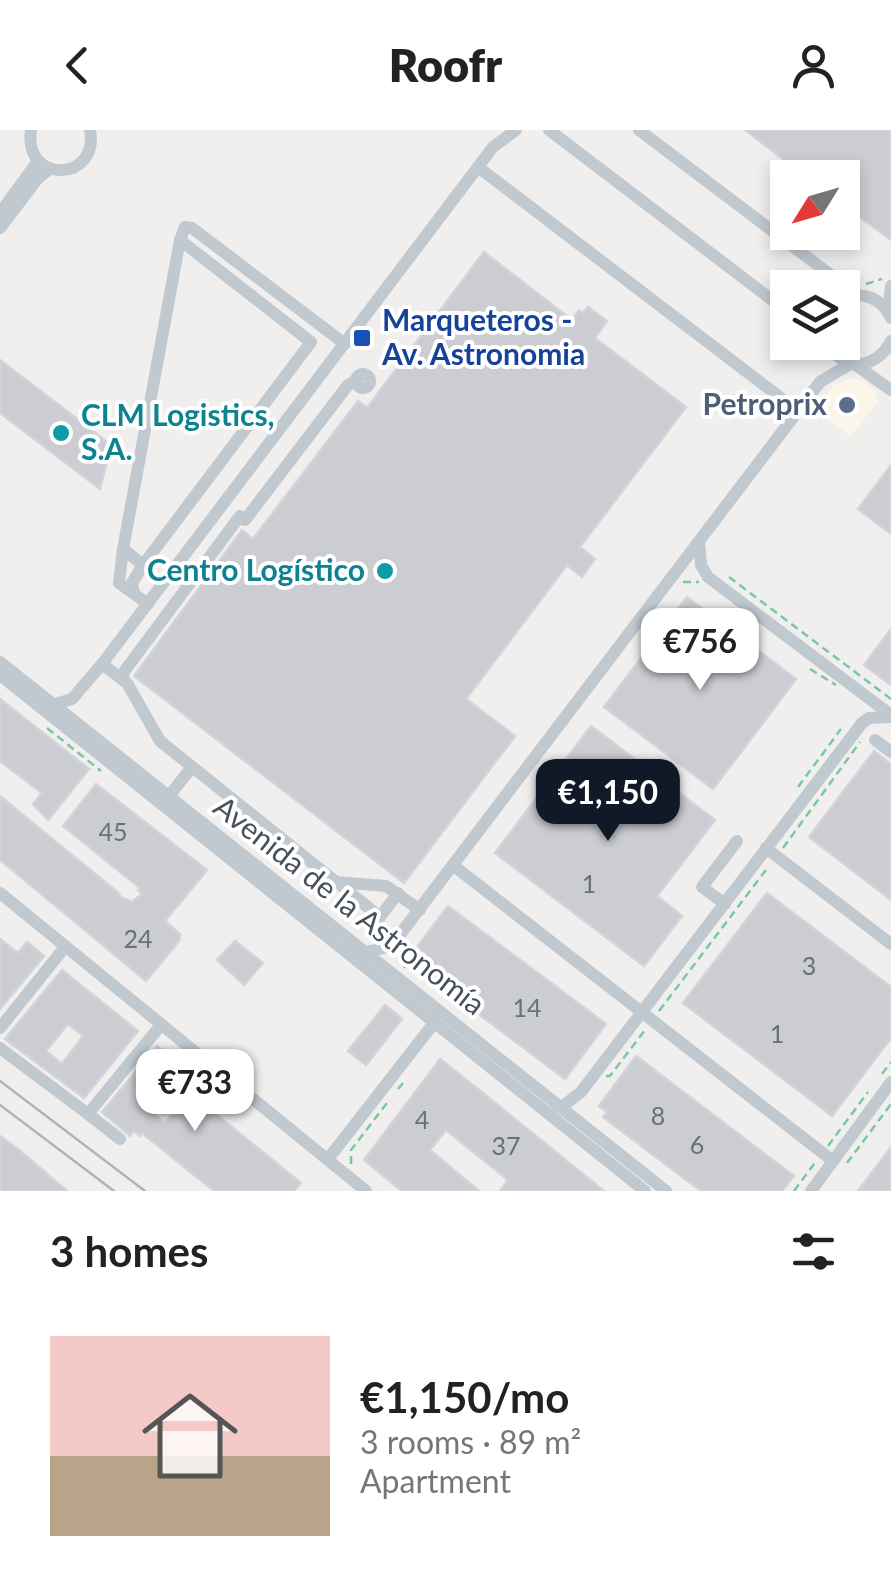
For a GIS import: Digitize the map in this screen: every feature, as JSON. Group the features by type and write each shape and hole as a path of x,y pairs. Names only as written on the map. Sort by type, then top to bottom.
{"street":[{"path":"31,130 30,142 44,165 61,171 80,164 91,146 90,130"},
{"path":"38,706 66,702 102,664 496,143 516,130"},
{"path":"549,130 770,298"},
{"path":"640,130 825,270"},
{"path":"0,213 44,165"},
{"path":"0,228 44,165"},
{"path":"478,168 798,411"},
{"path":"148,604 119,583 180,240 186,227 343,347"},
{"path":"180,240 310,339"},
{"path":"889,281 890,315"},
{"path":"860,294 880,302 890,315"},
{"path":"310,339 320,335 343,347"},
{"path":"134,592 132,583 143,565 310,339"},
{"path":"366,952 396,941 675,581 699,542 820,382 853,364 879,358 891,342"},
{"path":"820,382 823,360"},
{"path":"843,360 891,390"},
{"path":"124,680 123,673 240,516 245,520 348,385 357,380"},
{"path":"699,542 700,566 708,582"},
{"path":"123,549 143,565"},
{"path":"675,581 695,574 708,582 891,716"},
{"path":"102,664 124,680 160,740 336,882 380,916 398,893"},
{"name":"Avenida de la Astronomía","path":"2,667 55,704 666,1191"},
{"name":"Avenida de la Astronomía","path":"2,667 38,706 645,1191"},
{"path":"847,686 862,701 862,723"},
{"path":"77,694 82,726"},
{"path":"526,1096 551,1106 563,1106 582,1092 647,1017 724,904 862,723 869,718 891,716"},
{"path":"875,740 891,752"},
{"path":"169,796 192,767"},
{"path":"724,904 702,887 737,841"},
{"path":"766,848 891,944"},
{"path":"454,866 834,1159"},
{"path":"336,882 386,886 420,910"},
{"path":"0,893 366,1191"},
{"path":"390,987 396,941"},
{"path":"0,1028 65,947"},
{"path":"328,1159 434,1023 432,1003"},
{"path":"434,1023 459,1024"},
{"path":"88,1114 161,1025"},
{"path":"0,1048 120,1139"},
{"path":"811,1191 886,1079"},
{"path":"582,1092 580,1105 585,1124"}],"path":[{"path":"860,290 889,281"},
{"path":"724,580 730,577 891,699"},
{"path":"675,581 708,582"},
{"path":"804,664 833,686 847,686"},
{"path":"795,791 842,729 848,728"},
{"path":"408,975 403,956 415,934"},
{"path":"606,1076 610,1076 647,1017"},
{"path":"886,1079 891,1062"},
{"path":"398,1089 403,1083"},
{"path":"834,1159 870,1090"},
{"path":"355,1169 350,1160 351,1150 387,1104"},
{"path":"794,1191 891,1104"}],"shaded area":[{"name":"Petroprix","path":"851,378 862,380 878,392 875,397 879,400 851,437 815,409 834,385"}],"building":[{"path":"745,130 891,130 891,240 860,217 860,160 784,160"},
{"name":"Centro Logístico","path":"484,252 572,320 579,310 583,313 588,307 607,321 595,338 686,407 580,547 595,559 582,577 567,565 466,699 515,736 404,883 134,676 242,530 253,539 358,401 367,408"},
{"name":"CLM Logistics, S.A.","path":"0,360 111,445 100,489 0,413"},
{"path":"891,465 891,534 858,509"},
{"path":"687,597 796,679 713,789 604,707"},
{"path":"891,629 891,685 864,665"},
{"path":"0,699 89,769 48,820 33,804 42,793 0,761"},
{"path":"591,726 715,820 657,896 682,916 644,966 495,853"},
{"path":"874,751 891,764 891,900 809,837"},
{"path":"96,784 207,870 165,921 180,934 179,941 146,981 0,860 0,796 118,896 132,902 142,894 140,888 63,826"},
{"path":"767,893 891,987 891,1038 832,1116 683,1003"},
{"path":"448,906 606,1024 565,1079 415,966 425,953 417,947"},
{"path":"0,939 18,953 27,942 44,956 0,1009"},
{"path":"235,941 263,963 244,985 217,960"},
{"path":"62,970 138,1031 84,1098 5,1039","holes":["68,1024 83,1036 62,1064 46,1051"]},
{"path":"385,1005 402,1019 366,1065 348,1051"},
{"path":"157,1046 181,1066 150,1111 165,1123 190,1093 301,1183 294,1191 214,1191 142,1133 140,1136 134,1131 130,1136 102,1112"},
{"path":"636,1056 794,1176 782,1191 701,1191 603,1117 607,1112 599,1106"},
{"path":"440,1059 604,1191 500,1191 508,1180 446,1130 430,1150 479,1191 402,1191 364,1160"},
{"path":"0,1136 18,1149 67,1191 0,1191"},
{"path":"891,1147 891,1191 858,1191"}],"railway":[{"path":"0,1081 145,1191"},
{"path":"0,1105 114,1191"}],"place":[{"name":"Marqueteros - Av. Astronomia","path":"362,338"},
{"name":"Petroprix","path":"847,405"},
{"name":"CLM Logistics, S.A.","path":"61,433"},
{"name":"Centro Logístico","path":"385,571"}]}
